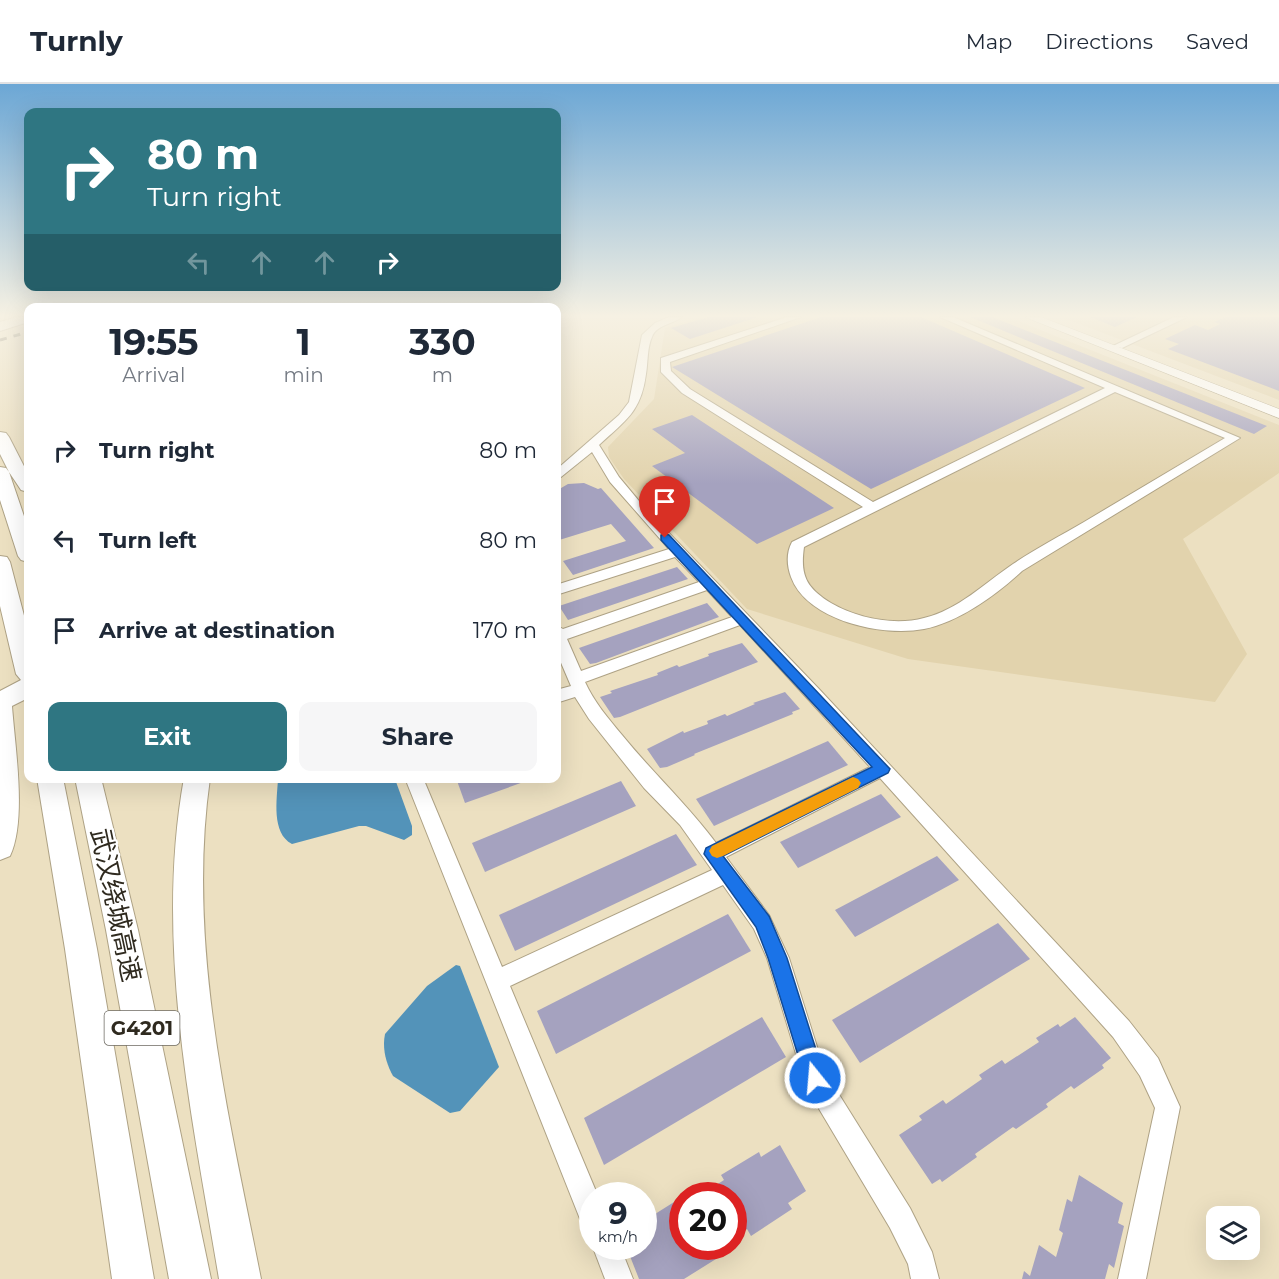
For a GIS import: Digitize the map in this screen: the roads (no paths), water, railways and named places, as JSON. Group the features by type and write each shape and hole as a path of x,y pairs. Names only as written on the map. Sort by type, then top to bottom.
{"highway":[{"path":"0,437 24,481"},
{"path":"0,472 24,544"},
{"path":"0,562 24,655"},
{"path":"0,691 24,677"},
{"path":"0,847 5,815 0,704 24,689"},
{"name":"武汉绕城高速","path":"51,783 83,961 133,1279"},
{"name":"武汉绕城高速","path":"89,783 122,930 190,1279"},
{"path":"196,783 186,856 192,969 210,1110 240,1279"}],"main road":[{"path":"1174,373 1279,414"},
{"path":"1188,373 1279,408"}],"street":[{"path":"561,473 623,417 634,403 641,373"},
{"path":"667,373 686,391 872,507"},
{"path":"1077,373 1234,438 1017,568 1006,580 933,621 922,624 886,626 846,617 815,599 797,575 793,559 797,545 1113,388"},
{"path":"593,444 614,479 639,510 882,769 1121,1029 1149,1067 1168,1107 1132,1279"},
{"path":"561,588 678,551"},
{"path":"561,633 709,584"},
{"path":"561,694 578,684 742,619"},
{"path":"561,644 578,684 609,733 651,783 687,819 762,922 777,958 815,1078 900,1218 922,1262 925,1279"},
{"path":"712,854 882,769"},
{"path":"416,783 579,1182"},
{"path":"496,981 727,873"},
{"path":"612,1260 619,1279"}],"water":[{"path":"278,783 396,783 412,826 412,835 404,840 366,826 359,826 292,844 281,832 276,805"},
{"path":"456,965 460,966 499,1067 460,1111 450,1113 393,1076 385,1056 384,1039 385,1034 427,986"}]}
